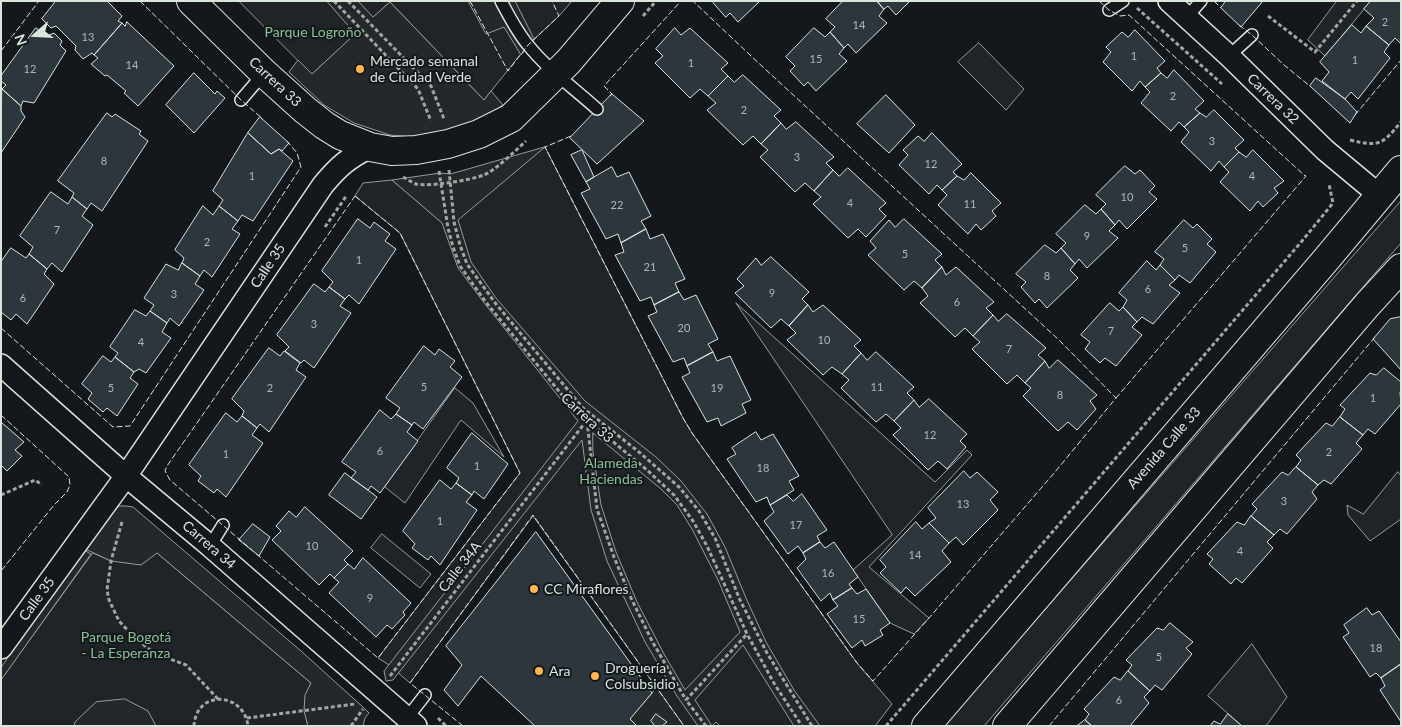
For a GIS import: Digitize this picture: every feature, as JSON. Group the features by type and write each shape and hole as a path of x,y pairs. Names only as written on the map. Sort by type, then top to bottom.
{"main road":[{"name":"Carrera 33","path":"191,1 304,110 340,135 370,147"},
{"path":"370,147 400,151 442,145 479,134 511,118 556,75 620,1"},
{"name":"Avenida Calle 33","path":"926,726 1318,270 1401,170"},
{"path":"1007,726 1361,312 1401,268"}],"street":[{"name":"Carrera 32","path":"1169,1 1229,56 1325,150 1379,195"},
{"name":"Calle 35","path":"1,648 126,476 323,185 338,167 370,147"},
{"name":"Carrera 34","path":"1,365 126,476 210,546 384,685 414,713"}],"lane":[{"path":"501,1 515,27 528,45 556,75 597,110"},
{"path":"1109,10 1123,1"},
{"path":"1188,17 1201,1"},
{"path":"1229,56 1252,35"},
{"path":"242,100 264,73"},
{"path":"210,546 223,525"}],"path":[{"path":"334,1 418,89 442,145 449,168 454,222 467,264 496,304 583,408 639,452 679,487 699,511 715,538 740,600 766,653 812,726"},
{"path":"348,1 431,86 443,115 442,145"},
{"path":"1268,16 1315,52 1357,1"},
{"path":"1137,8 1224,86"},
{"path":"886,726 1333,203 1329,181 1320,172 1332,155 1347,139 1366,144 1382,142 1401,122"},
{"name":"Carrera 33","path":"442,145 441,183 448,228 460,266 485,301 560,393 587,420 674,495 693,521 707,546 747,634 775,685 802,726"},
{"path":"399,175 414,183 426,185 441,183"},
{"path":"320,234 352,188"},
{"path":"587,420 597,509 614,557 652,641 686,700 706,726"},
{"name":"Calle 34A","path":"351,726 587,420"},
{"path":"1,495 35,480 42,485"},
{"path":"124,515 111,561 107,590 109,600 119,621 134,637 154,653 186,665 218,699"},
{"path":"686,700 747,634"},
{"path":"384,671 384,685 414,713 446,726"},
{"path":"247,718 359,703 384,685"},
{"path":"194,726 194,719 203,705 218,699 234,702 247,718 248,726"}],"green space":[{"name":"Parque Logroño","path":"239,1 572,1 528,45 484,100 390,2 312,74"},
{"path":"1337,1 1371,1 1325,56 1308,40"},
{"path":"979,43 1024,89 1006,110 958,62"},
{"name":"Alameda Haciendas","path":"545,147 692,433 857,663 892,704 875,726 720,726 716,722 712,726 684,726 533,516 410,683 378,658 520,473 400,233 355,196 363,183 392,180 446,226"},
{"path":"1401,201 1401,243 984,726 944,726"},
{"path":"736,303 935,482 967,450 972,455 869,567 929,618 914,634 890,623 853,570 892,535"},
{"path":"455,388 473,403 504,457 461,420 405,503 385,487"},
{"path":"1398,472 1401,476 1401,519 1370,541 1348,515 1347,505 1363,514"},
{"path":"382,534 431,574 420,588 371,548"},
{"name":"Parque Bogotá - La Esperanza","path":"93,553 111,561 157,553 311,683 306,694 305,704 308,726 1,726 1,680"},
{"path":"1252,644 1287,697 1266,726 1242,726 1208,696"}],"shaded area":[{"path":"327,1 358,1 373,17 390,2 484,100 491,91 503,105 482,119 423,138 390,135 354,123 324,105 289,72 298,60 312,74 355,34"},
{"path":"472,1 515,1 534,39 521,55 504,27 486,34 469,3"},
{"path":"545,147 458,220 471,262 496,298 585,401 656,457 681,481 707,514 725,547 766,642 794,690 820,726 794,726 743,645 695,700 712,726 698,726 677,696 645,642 607,561 591,510 582,440 393,680 386,681 384,671 578,421 458,268 442,223 392,180 440,173 450,174","holes":["593,433 661,489 677,505 692,529 718,580 740,632 685,690 637,602 616,552 601,505 593,452"]},
{"path":"120,506 133,507 301,651 364,708 369,713 365,718 363,726 308,726 304,711 305,695 311,683 157,553 141,565 111,561 83,548 111,511"},
{"path":"82,549 91,554 1,680 1,668"},
{"path":"657,688 684,726 637,726 630,719"},
{"path":"125,699 148,711 156,726 74,726 75,722 96,702"}],"building":[{"path":"56,1 107,1 122,16 118,21 122,23 94,55 92,53 83,59 75,50 76,46 56,26 51,28 42,19"},
{"path":"712,1 760,1 738,22 730,13 726,17"},
{"path":"843,1 877,1 884,9 879,16 887,23 856,53 848,44 844,48 830,32 835,27 826,19"},
{"path":"877,1 910,1 896,15 888,6 884,9"},
{"path":"1226,1 1263,1 1241,27 1221,8"},
{"path":"1371,1 1401,1 1401,44 1395,38 1389,45 1366,26 1374,18 1364,9"},
{"path":"127,22 174,66 138,106 124,93 126,91 91,64 98,58 94,55 122,23 125,26"},
{"path":"1352,25 1361,33 1366,26 1389,45 1384,52 1390,58 1358,99 1351,92 1345,99 1322,81 1329,72 1320,62"},
{"path":"36,28 47,36 54,33 62,41 60,45 66,51 34,103 23,101 21,106 2,89 6,85 1,81 1,76"},
{"path":"675,28 681,35 690,28 728,63 721,69 728,76 708,96 700,89 690,98 655,63 663,56 656,49"},
{"path":"814,28 825,37 830,32 844,48 839,54 847,61 816,91 808,82 804,86 790,71 795,66 786,57"},
{"path":"1135,30 1165,61 1157,68 1161,73 1145,87 1140,81 1132,91 1103,62 1111,52 1106,47 1122,32 1128,37"},
{"path":"1174,70 1204,101 1195,109 1200,113 1184,127 1179,122 1171,131 1141,103 1150,92 1145,87 1161,73 1167,78"},
{"path":"194,73 215,94 217,91 225,98 194,133 166,105"},
{"path":"743,75 781,110 774,116 781,123 761,144 753,136 743,145 707,110 716,103 708,96 728,76 734,82"},
{"path":"1316,78 1345,99 1357,112 1350,123 1310,86"},
{"path":"2,89 21,106 21,111 25,117 1,153"},
{"path":"612,94 644,121 597,164 570,138"},
{"path":"886,95 915,125 889,153 857,124"},
{"path":"1214,110 1244,140 1235,148 1239,152 1224,167 1219,161 1211,171 1181,142 1189,132 1184,127 1200,113 1206,117"},
{"path":"107,113 112,117 115,114 141,131 139,134 148,141 102,211 91,203 87,209 72,197 74,193 58,181"},
{"path":"260,117 289,143 282,151 279,149 271,154 248,133"},
{"path":"796,122 834,157 826,163 833,170 814,191 805,183 795,192 760,157 768,150 761,144 781,123 786,129"},
{"path":"248,133 271,154 279,149 293,161 253,221 242,215 238,221 219,206 223,200 213,191"},
{"path":"932,133 962,164 953,172 957,176 942,190 937,185 929,194 899,165 908,155 903,150 918,136 924,141"},
{"path":"582,150 594,177 586,182 571,155"},
{"path":"1253,150 1284,181 1274,188 1278,193 1263,207 1258,201 1250,211 1220,182 1229,172 1224,167 1239,152 1246,157"},
{"path":"1125,166 1135,174 1140,170 1155,186 1149,192 1157,199 1127,229 1119,220 1115,225 1101,209 1106,204 1096,195"},
{"path":"612,167 617,177 629,172 651,216 641,221 646,229 621,243 618,234 606,239 581,193 590,189 586,182"},
{"path":"848,168 886,203 879,209 886,216 866,237 858,229 848,238 813,204 821,197 814,191 833,170 839,176"},
{"path":"971,173 1001,203 992,211 996,216 981,230 976,224 968,234 938,205 947,195 942,190 957,176 964,180"},
{"path":"51,192 68,204 72,197 87,209 82,216 93,225 62,272 52,263 47,269 29,254 33,247 20,236"},
{"path":"1085,205 1096,214 1101,209 1115,225 1109,231 1118,238 1087,268 1079,259 1075,264 1061,248 1066,243 1056,234"},
{"path":"203,206 213,215 219,206 238,221 232,229 240,234 212,277 204,270 200,276 182,263 184,258 175,250"},
{"path":"358,219 370,228 374,222 390,234 385,241 396,249 359,304 349,295 345,299 329,287 333,282 322,271"},
{"path":"904,219 942,254 935,260 942,267 922,288 914,281 904,290 868,255 876,248 870,241 889,220 895,227"},
{"path":"1184,220 1193,228 1197,224 1212,239 1207,244 1216,252 1190,283 1179,275 1175,280 1160,265 1164,259 1155,252"},
{"path":"646,229 650,239 663,234 685,279 675,283 679,292 654,305 651,297 640,301 615,255 624,252 621,243"},
{"path":"1045,245 1056,253 1061,248 1075,264 1070,270 1078,278 1047,308 1039,299 1035,303 1021,287 1026,282 1016,274"},
{"path":"11,248 26,258 29,254 47,269 44,274 54,284 27,324 16,314 11,320 1,312 1,262"},
{"path":"771,257 809,292 802,299 808,305 789,326 781,319 771,328 735,293 744,286 737,279 756,258 761,265"},
{"path":"1147,261 1156,270 1160,265 1175,280 1169,285 1180,293 1153,324 1142,317 1137,322 1123,307 1127,300 1119,293"},
{"path":"182,263 200,276 195,284 204,290 179,326 170,318 167,323 150,311 154,305 144,298 166,264 178,270"},
{"path":"942,267 946,275 956,267 994,302 986,308 993,315 973,336 965,328 955,337 920,303 928,296 922,288"},
{"path":"314,284 325,292 329,287 345,299 340,306 351,313 314,368 304,360 301,363 285,351 289,347 277,335"},
{"path":"679,292 684,300 696,295 718,339 708,344 713,352 687,366 684,358 673,362 648,316 657,312 654,305"},
{"path":"1110,303 1119,311 1123,307 1137,322 1132,327 1142,335 1116,366 1105,358 1100,363 1085,349 1090,342 1081,335"},
{"path":"808,305 813,312 823,305 861,340 854,346 861,353 842,374 832,367 823,375 787,340 796,333 789,326"},
{"path":"135,310 146,316 150,311 167,323 162,332 171,338 146,373 139,369 134,372 115,357 118,353 110,347"},
{"path":"1007,314 1046,348 1038,355 1045,361 1025,383 1017,375 1007,384 972,349 980,342 973,336 993,315 998,321"},
{"path":"1401,317 1401,370 1373,339 1390,319"},
{"path":"424,346 435,355 439,349 455,361 450,367 462,377 423,429 414,422 412,425 396,414 400,408 386,398"},
{"path":"269,348 280,356 284,351 300,363 296,370 306,377 269,432 260,424 257,428 242,416 244,411 232,399"},
{"path":"713,352 717,361 730,356 751,400 742,404 746,413 721,426 718,418 707,422 682,377 690,373 687,366"},
{"path":"876,352 914,387 907,393 914,400 894,421 886,414 876,422 841,388 849,380 842,374 861,353 867,360"},
{"path":"103,356 111,362 115,357 134,372 130,378 138,384 117,416 107,408 103,412 88,399 92,393 82,384"},
{"path":"1058,360 1097,395 1090,401 1096,409 1077,430 1068,422 1058,431 1023,396 1031,388 1025,383 1045,361 1049,368"},
{"path":"1384,368 1401,382 1401,404 1375,434 1368,429 1363,435 1340,417 1345,409 1340,405 1370,373 1376,375"},
{"path":"929,399 967,434 960,441 966,447 947,469 938,461 928,470 893,435 901,428 894,421 914,400 919,407"},
{"path":"380,410 391,419 396,414 412,425 407,432 418,441 380,493 371,486 368,490 351,478 356,472 342,462"},
{"path":"226,413 237,422 242,416 257,428 252,435 263,443 226,497 217,489 214,493 198,481 201,476 189,465"},
{"path":"1340,417 1363,435 1356,443 1362,449 1331,484 1324,480 1318,485 1296,467 1301,460 1296,455 1326,423 1332,426"},
{"path":"1,422 24,442 15,450 22,456 7,471 1,465"},
{"path":"756,432 761,440 773,434 799,476 789,481 794,490 770,505 767,497 756,502 727,459 736,454 732,448"},
{"path":"472,433 508,464 484,499 474,491 472,495 456,483 459,478 447,468"},
{"path":"1296,467 1318,485 1312,492 1317,499 1287,534 1280,529 1274,535 1251,516 1257,509 1252,504 1282,472 1288,475"},
{"path":"964,471 970,478 977,472 998,492 990,500 998,510 963,545 956,537 949,543 929,523 936,518 928,508"},
{"path":"345,473 377,497 361,519 329,495"},
{"path":"440,480 451,489 456,483 472,495 466,502 477,510 440,565 431,556 428,560 412,548 415,544 403,531"},
{"path":"802,494 827,530 817,536 820,542 803,553 798,546 788,554 764,521 774,512 770,505 787,495 793,501"},
{"path":"305,507 353,551 344,560 348,564 334,578 330,574 319,585 272,540 281,531 276,526 289,511 296,517"},
{"path":"1251,516 1274,535 1267,542 1273,548 1242,583 1236,578 1231,584 1209,564 1213,559 1207,554 1237,522 1244,525"},
{"path":"916,522 922,529 929,523 949,543 942,551 951,562 915,596 906,587 901,593 880,573 886,567 880,560"},
{"path":"253,524 270,537 259,556 239,540"},
{"name":"CC Miraflores","path":"536,532 652,693 630,719 637,726 535,726 481,676 458,706 444,690 462,665 446,646"},
{"path":"820,542 825,548 834,542 858,577 849,584 852,588 833,600 830,593 821,601 797,568 806,559 803,553"},
{"path":"363,558 411,603 403,612 405,615 392,629 387,625 376,637 329,593 339,582 334,578 348,564 354,569"},
{"path":"852,588 857,594 866,589 890,623 880,630 883,635 865,646 862,640 852,648 827,614 838,606 833,600"},
{"path":"1367,608 1372,615 1379,611 1401,642 1401,664 1381,678 1376,673 1370,677 1343,637 1349,633 1344,625"},
{"path":"1170,623 1193,642 1186,648 1192,654 1162,690 1155,685 1150,691 1128,671 1132,665 1126,660 1157,628 1163,630"},
{"path":"1401,664 1401,722 1380,690 1385,686 1381,678"},
{"path":"1128,671 1150,691 1144,697 1149,703 1130,726 1092,726 1085,720 1089,714 1084,709 1114,677 1120,680"},
{"path":"656,714 667,722 662,726 655,726 651,721"},
{"path":"1228,714 1242,726 1210,726 1214,721 1220,724"},
{"path":"1085,720 1092,726 1077,726"}],"fence":[{"path":"1,51 39,1"},
{"path":"140,1 241,100 263,119"},
{"path":"470,1 508,71 528,45 559,16 552,1"},
{"path":"610,96 612,94 604,86 681,1"},
{"path":"571,136 545,147 683,418 857,663 873,681 1055,472 1116,398 1059,340 693,1"},
{"path":"1099,1 1109,10 1120,16 1129,15 1306,176 1116,398 1114,397"},
{"path":"1214,1 1223,10"},
{"path":"1239,25 1311,87"},
{"path":"1355,115 1401,60"},
{"path":"1,328 113,427 130,426 301,167 297,153 287,141"},
{"path":"355,196 400,233 520,473 378,658 170,480 165,471 355,196"},
{"path":"1049,726 1375,337"},
{"path":"1,415 69,477 70,485 67,492 54,505 1,571"},
{"path":"463,726 410,683 533,515 684,726"}],"place":[{"name":"Mercado semanal de Ciudad Verde","path":"360,69"},
{"name":"CC Miraflores","path":"534,589"},
{"name":"Ara","path":"539,671"},
{"name":"Droguería Colsubsidio","path":"595,676"}]}
